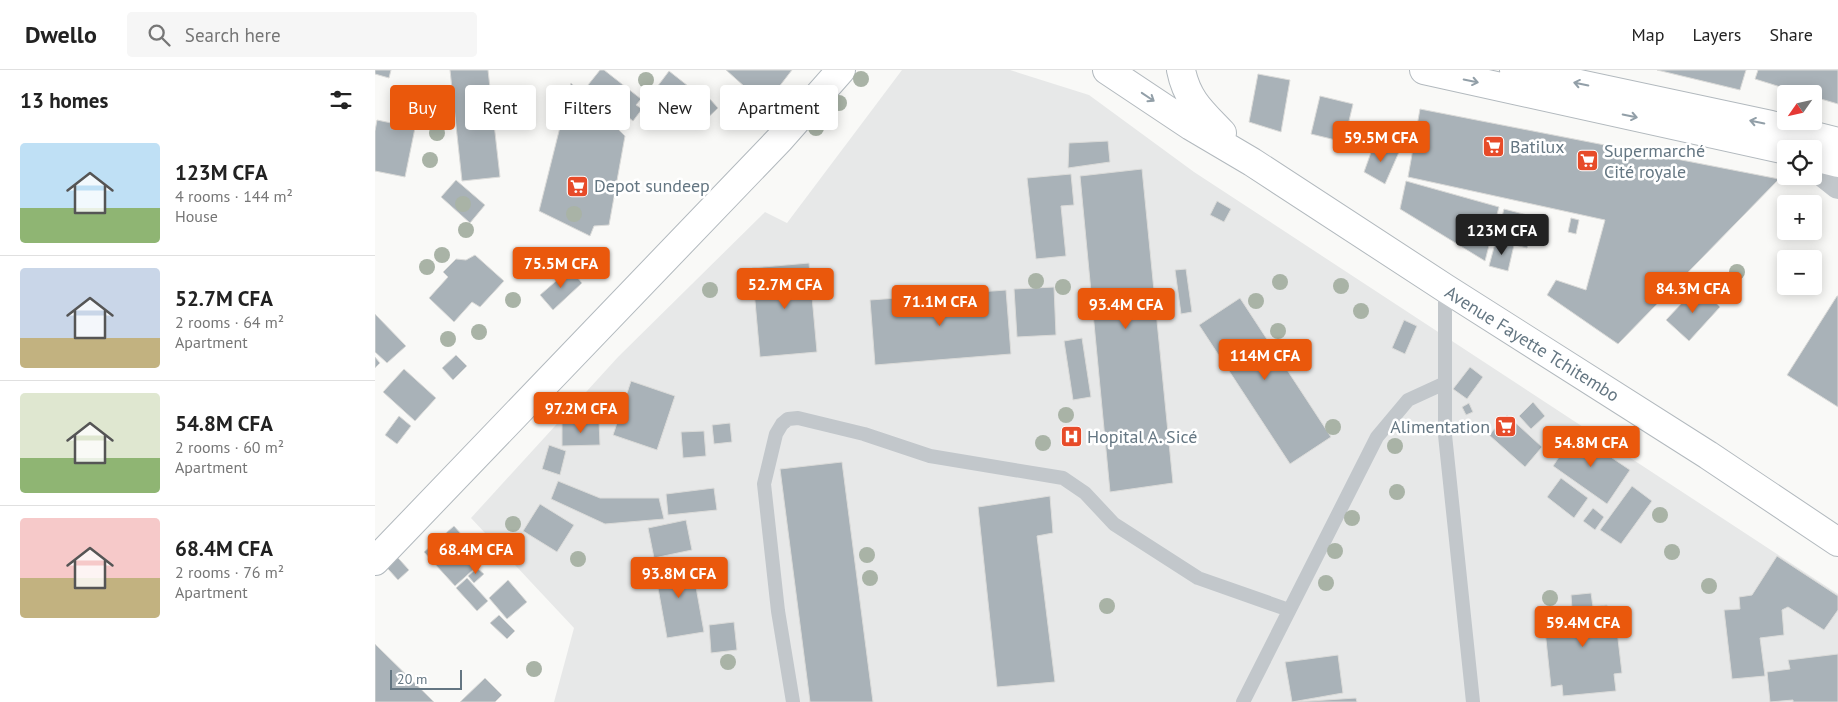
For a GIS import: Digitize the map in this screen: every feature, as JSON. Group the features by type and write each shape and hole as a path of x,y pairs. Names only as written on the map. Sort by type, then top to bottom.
{"street":[{"path":"375,561 780,139 841,70"},
{"name":"Avenue Fayette Tchitembo","path":"1107,70 1191,126 1252,162 1445,288 1708,455 1838,542"},
{"name":"Avenue Fayette Tchitembo","path":"1181,70 1184,86 1195,104 1252,162"},
{"path":"1424,70 1777,148"},
{"path":"1514,70 1761,123 1838,142"},
{"path":"1822,159 1838,163"},
{"path":"1822,173 1838,186"}],"lane":[{"path":"1445,288 1445,435 1473,702"},
{"path":"1243,702 1377,437 1407,400 1445,383"},
{"path":"793,702 778,611 764,484 777,434 782,424 788,419 798,418 864,434 930,456 1063,478 1085,493 1114,524 1198,578 1289,610"}],"shaded area":[{"name":"Hopital A. Sicé","path":"902,70 1010,70 1089,95 1194,172 1838,594 1838,702 554,702 574,628 471,518 618,357 765,212 787,223"}],"building":[{"path":"375,70 391,70 389,78 375,74"},
{"path":"450,70 488,70 490,85 465,85 465,130 495,130 500,177 462,181 455,116 455,85 452,85"},
{"path":"600,70 604,70 623,85 588,85"},
{"path":"726,70 792,70 780,85 743,85"},
{"path":"1657,70 1746,70 1740,90"},
{"path":"1758,70 1838,70 1838,104 1823,100 1823,85 1777,86 1755,79"},
{"path":"669,71 687,85 658,85"},
{"path":"1258,74 1290,80 1281,132 1249,122"},
{"path":"630,90 640,98 636,105 640,108 640,112 633,121 630,119"},
{"path":"1320,96 1353,104 1344,142 1311,134"},
{"path":"710,99 718,108 710,116"},
{"path":"1420,109 1777,179 1777,181 1618,344 1547,295 1556,280 1586,290 1605,220 1408,177"},
{"path":"377,120 390,123 390,130 415,130 405,177 375,171 375,131"},
{"path":"559,130 619,130 625,136 609,225 594,226 590,236 539,211"},
{"path":"1108,141 1110,162 1068,168 1069,143"},
{"path":"1374,144 1399,152 1385,184 1364,172"},
{"path":"1142,169 1173,483 1110,492 1080,176"},
{"path":"1071,174 1074,205 1061,206 1066,256 1036,259 1027,178"},
{"path":"456,180 485,205 470,223 441,197"},
{"path":"1406,181 1499,207 1485,261 1400,209"},
{"path":"1217,201 1231,209 1224,222 1210,215"},
{"path":"1504,209 1535,217 1527,248 1515,245 1516,242 1497,236"},
{"path":"1571,218 1579,220 1576,234 1568,232"},
{"path":"1496,240 1514,245 1508,271 1489,266"},
{"path":"475,255 504,281 480,307 472,302 454,322 429,298 448,277 443,272 456,259 466,260"},
{"path":"809,263 817,352 760,357 752,268"},
{"path":"570,269 582,283 553,310 540,295"},
{"path":"1186,269 1192,312 1181,314 1175,270"},
{"path":"1698,286 1720,307 1689,341 1666,320"},
{"path":"1054,287 1056,335 1017,337 1014,289"},
{"path":"1006,290 1011,354 875,365 870,300"},
{"path":"1838,296 1838,407 1787,375"},
{"path":"1240,298 1331,437 1290,464 1199,325"},
{"path":"375,314 406,346 387,363 375,352"},
{"path":"1404,320 1417,326 1405,354 1392,348"},
{"path":"1082,338 1091,397 1073,400 1064,341"},
{"path":"456,355 467,366 453,380 442,368"},
{"path":"375,357 380,363 375,368"},
{"path":"1470,367 1483,377 1467,399 1453,389"},
{"path":"404,369 436,398 415,421 383,392"},
{"path":"631,381 675,396 657,450 613,435"},
{"path":"1533,402 1545,416 1531,429 1519,416"},
{"path":"1469,403 1473,412 1466,415 1462,407"},
{"path":"1507,415 1542,447 1525,467 1489,435"},
{"path":"399,416 411,426 397,444 385,435"},
{"path":"599,421 600,445 562,446 562,422"},
{"path":"730,423 732,442 714,444 712,425"},
{"path":"704,431 706,456 683,458 681,432"},
{"path":"1575,433 1630,470 1607,504 1553,466"},
{"path":"549,445 566,451 560,475 542,469"},
{"path":"842,462 873,702 810,702 780,469"},
{"path":"1561,478 1588,498 1574,518 1547,497"},
{"path":"558,481 600,498 659,498 664,519 605,524 551,499"},
{"path":"1632,486 1652,501 1621,544 1600,530"},
{"path":"714,488 717,510 668,515 666,494"},
{"path":"1050,496 1053,533 1037,536 1055,682 997,687 978,507"},
{"path":"540,504 574,525 557,552 523,531"},
{"path":"1593,508 1604,517 1595,530 1583,521"},
{"path":"686,520 692,550 654,558 648,528"},
{"path":"454,526 484,560 455,586 424,552"},
{"path":"390,549 409,570 398,580 379,559"},
{"path":"1777,556 1838,596 1838,610 1824,630 1788,607 1782,610 1784,635 1760,638 1765,676 1732,679 1724,610 1740,609 1739,597 1752,595"},
{"path":"691,559 704,632 667,638 654,566"},
{"path":"477,568 484,574 474,583 468,576"},
{"path":"467,578 488,601 477,611 456,588"},
{"path":"508,580 527,602 507,619 489,598"},
{"path":"1591,593 1593,607 1607,605 1609,622 1616,622 1622,673 1614,674 1616,691 1563,696 1562,685 1551,687 1544,621 1555,620 1554,611 1572,609 1571,595"},
{"path":"499,615 515,631 507,639 490,623"},
{"path":"734,622 737,650 711,653 709,625"},
{"path":"375,644 434,702 375,702"},
{"path":"1838,654 1838,702 1793,702 1793,700 1770,702 1767,672 1790,669 1788,660"},
{"path":"1338,655 1343,693 1292,702 1285,662"},
{"path":"485,678 502,695 495,702 460,702"},
{"path":"1356,698 1357,702 1295,702"}],"place":[{"name":"Batilux","path":"1494,147"},
{"name":"Supermarché Cité royale","path":"1588,161"},
{"name":"Depot sundeep","path":"578,186"},
{"name":"Alimentation","path":"1506,427"},
{"name":"Hopital A. Sicé","path":"1071,437"}]}
